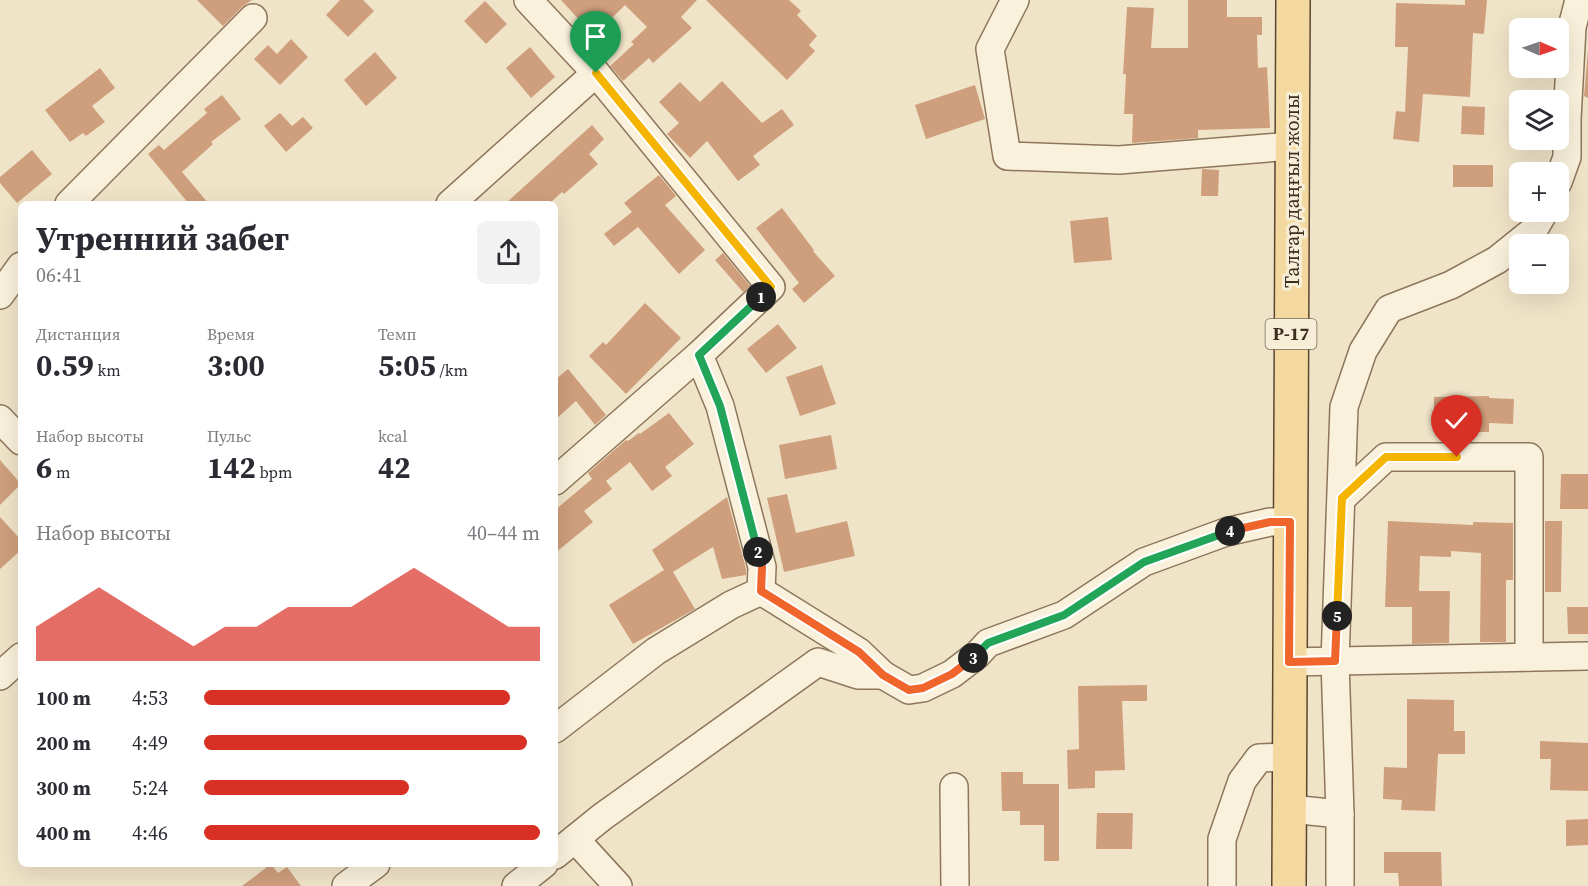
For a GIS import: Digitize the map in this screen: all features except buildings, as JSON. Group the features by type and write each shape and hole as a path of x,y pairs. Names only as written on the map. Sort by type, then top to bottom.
{"main road":[{"name":"Талғар даңғыл жолы","path":"1289,886 1293,0"}],"street":[{"path":"528,0 596,73 771,287 699,355 558,478"},
{"path":"1015,0 990,49 1007,156 1119,159 1292,146"},
{"path":"1565,162 1572,27 1580,0"},
{"path":"72,201 253,18"},
{"path":"453,201 596,73"},
{"path":"1340,886 1335,661 1344,407 1363,351 1389,309 1451,285 1497,260 1533,231 1538,222"},
{"path":"0,295 18,270"},
{"path":"699,355 720,406 762,567 761,591"},
{"path":"0,419 18,438"},
{"path":"1342,498 1386,457 1529,457 1529,657"},
{"path":"761,591 859,652 883,675 909,690 923,688 952,674 978,654 988,643 1064,615 1144,562 1226,532 1270,522 1290,522"},
{"path":"558,727 656,651 731,605 761,591"},
{"path":"1289,662 1588,656"},
{"path":"0,676 18,660"},
{"path":"618,886 565,847 602,817 818,662 858,675 883,675"},
{"path":"1222,886 1222,839 1242,781 1259,758 1289,757"},
{"path":"954,787 955,886"},
{"path":"1290,809 1340,814"},
{"path":"346,886 371,867"},
{"path":"516,886 540,867"}],"route":[{"path":"596,73 771,287 699,355 720,406 762,567 761,591 859,652 883,675 909,690 923,688 952,674 978,654 988,643 1064,615 1144,562 1226,532 1270,522 1290,522 1289,662 1335,661 1342,498 1386,457 1457,457"}]}
